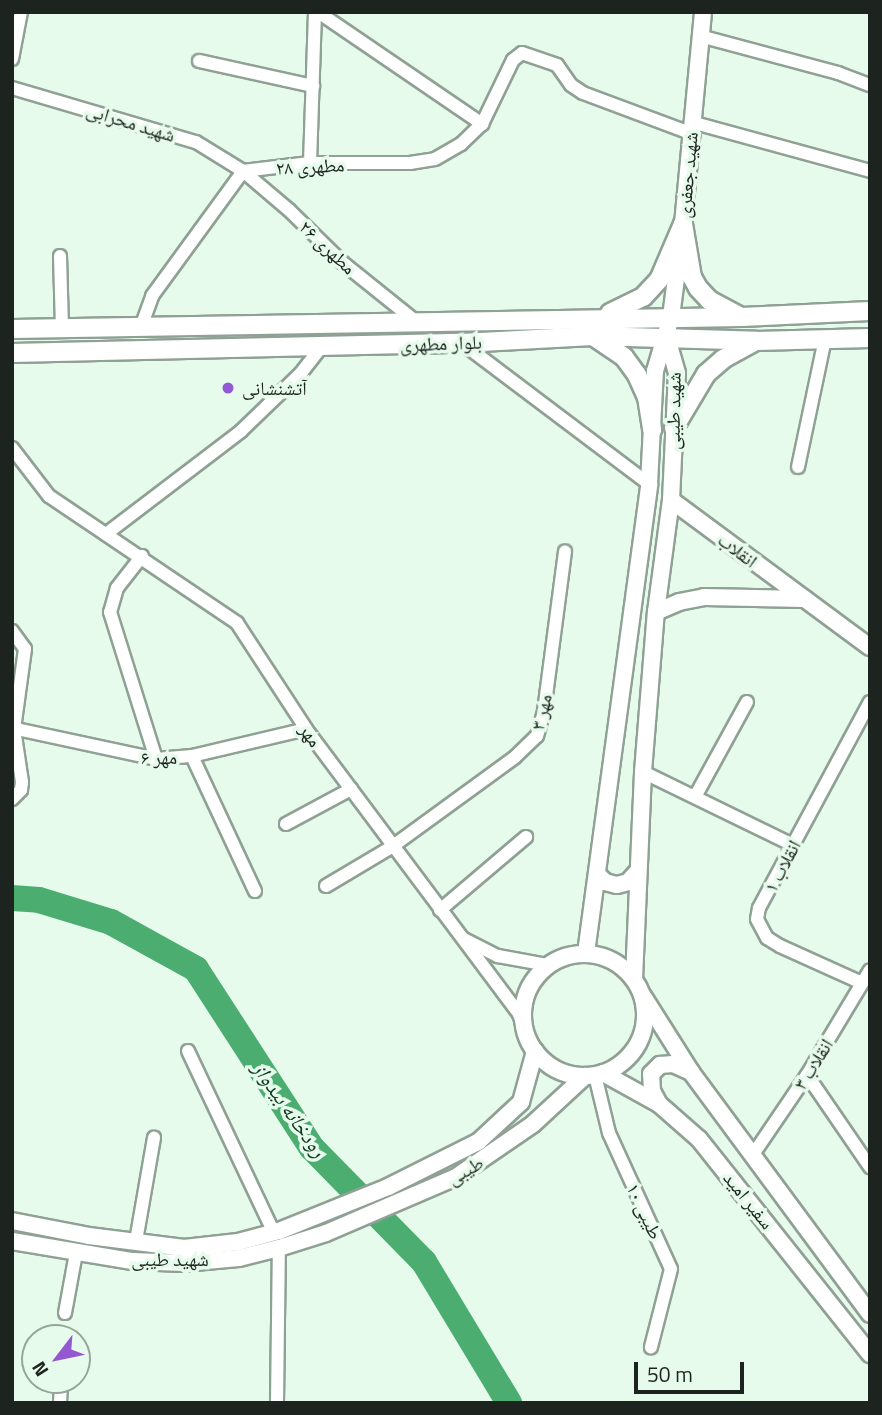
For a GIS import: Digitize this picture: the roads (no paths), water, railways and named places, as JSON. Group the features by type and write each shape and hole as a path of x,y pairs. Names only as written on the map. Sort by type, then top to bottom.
{"main road":[{"path":"596,317 636,302 659,280 683,224"},
{"path":"683,224 692,277 698,288 709,300 742,317"},
{"name":"بلوار مطهری","path":"12,329 596,317 742,317 870,311"},
{"path":"674,428 706,374 723,359 760,340 762,316"},
{"path":"216,326 216,349"},
{"path":"593,336 624,357 637,375 647,397 652,430"},
{"name":"بلوار مطهری","path":"15,358 593,336 760,340 870,338"}],"street":[{"path":"12,60 20,12"},
{"path":"310,163 317,12"},
{"path":"317,12 482,124"},
{"name":"شهید جعفری","path":"667,338 683,224 690,127 703,12"},
{"path":"700,36 838,73 870,85"},
{"name":"مطهری ۲۸","path":"243,171 310,163 410,163 435,159 461,144 482,124 517,55 528,54 557,65 571,85 583,93 690,127"},
{"path":"199,61 313,86"},
{"name":"شهید محرابی","path":"12,88 196,142 243,171"},
{"path":"690,127 870,170"},
{"path":"141,327 152,296 243,171"},
{"name":"مطهری ۲۶","path":"243,171 289,210 343,263 414,320"},
{"path":"60,256 62,328"},
{"name":"شهید طیبی","path":"634,979 636,873 643,772 656,612 671,500 677,373 667,338"},
{"name":"شهید طیبی","path":"586,953 649,484 655,371 667,338"},
{"path":"797,467 825,339"},
{"path":"462,343 649,484"},
{"path":"106,534 241,431 301,373 321,347"},
{"name":"مهر","path":"12,448 49,496 142,556 237,623 306,729 519,1014 526,1034"},
{"name":"انقلاب","path":"671,500 870,647"},
{"name":"مهر ۳","path":"326,886 393,846 515,757 537,736 544,711 565,551"},
{"path":"142,556 117,589 110,612 156,760"},
{"name":"انقلاب","path":"656,612 704,597 804,599"},
{"path":"12,631 24,649 13,729 22,782 21,790 12,799"},
{"path":"696,795 747,702"},
{"name":"انقلاب ۱","path":"862,983 780,946 760,928 759,908 870,702"},
{"name":"مهر ۶","path":"13,729 156,760 192,756 306,729"},
{"path":"192,756 255,891"},
{"path":"643,772 696,795 793,845"},
{"path":"286,824 351,789"},
{"path":"440,910 526,838"},
{"path":"597,874 605,882 617,885 628,882 636,873"},
{"name":"مهر","path":"460,937 498,956 548,965"},
{"path":"586,953 605,957 621,966 634,979 643,996 646,1015 642,1034 634,1051 621,1065 594,1075 566,1073 549,1065 535,1051 526,1034 523,1015 526,996 534,979 548,965 566,956 586,953"},
{"name":"انقلاب ۳","path":"752,1156 807,1075 870,970"},
{"name":"سفیر امید","path":"643,996 691,1072 870,1314"},
{"path":"188,1051 276,1240 277,1403"},
{"name":"طیبی","path":"322,1214 388,1187 478,1142 504,1121 521,1102 535,1051"},
{"path":"659,1104 652,1091 651,1074 660,1065 673,1064 691,1072"},
{"name":"سفیر امید","path":"594,1075 659,1104 699,1139 870,1354"},
{"name":"طیبی","path":"326,1233 456,1177 501,1148 594,1075"},
{"name":"طیبی ۱۰","path":"594,1075 609,1133 671,1269 651,1347"},
{"path":"807,1075 870,1167"},
{"path":"136,1241 153,1138"},
{"name":"شهید طیبی","path":"12,1241 132,1261 184,1263 239,1258 322,1214"},
{"name":"شهید طیبی","path":"12,1221 184,1248 326,1233"},
{"path":"65,1313 76,1252"}],"waterway":[{"name":"رودخانه بیدواز","path":"12,898 39,900 111,922 196,969 312,1148 424,1262 509,1403"}],"place":[{"name":"آتشنشانی","path":"228,388"}]}
